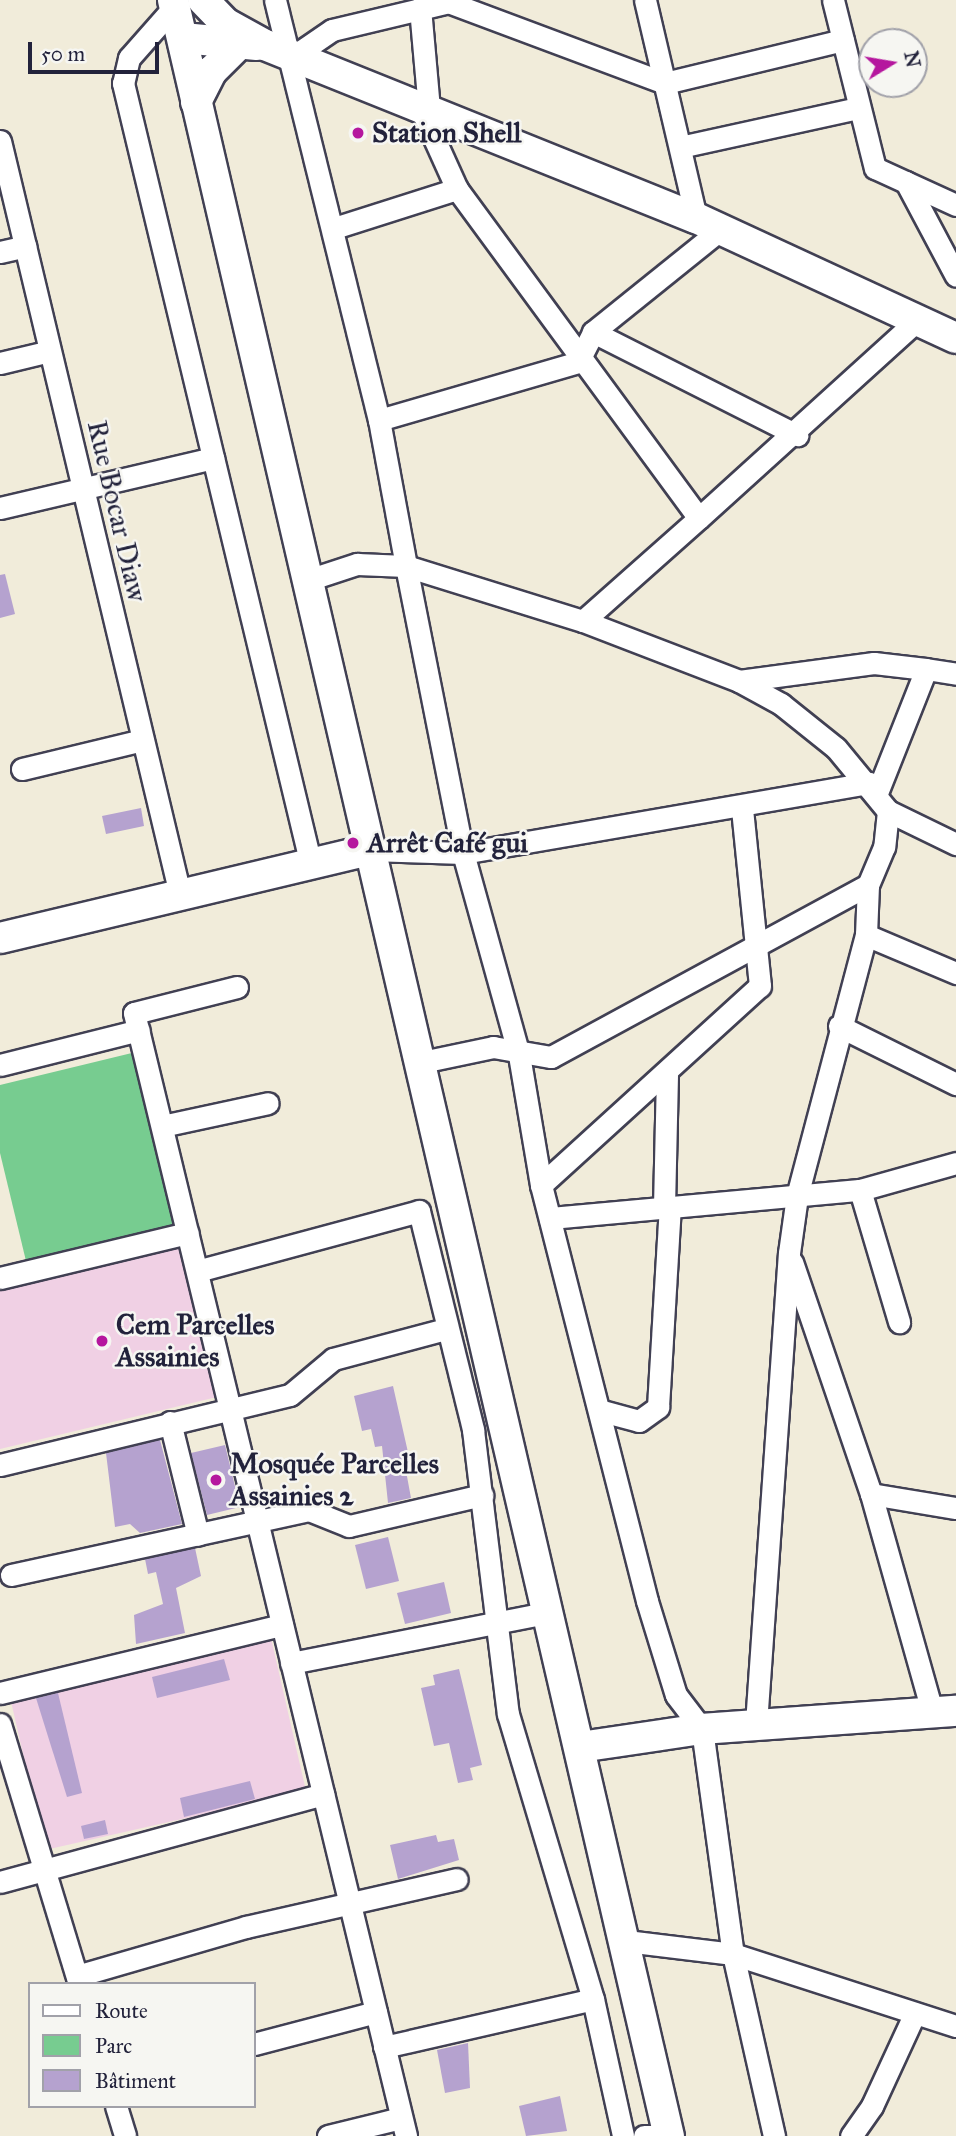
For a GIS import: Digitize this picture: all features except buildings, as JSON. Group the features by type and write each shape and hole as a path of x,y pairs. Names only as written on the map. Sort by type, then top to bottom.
{"street":[{"path":"203,0 262,44 334,228 379,420 463,853 519,1055 541,1185 602,1411 664,1659 676,1695 702,1729 733,1954 774,2136"},
{"path":"262,44 275,0"},
{"path":"645,0 680,147 709,223"},
{"path":"833,0 856,108 875,167 956,205"},
{"path":"196,102 212,71 262,44 332,30 412,6 453,1 665,83 842,40"},
{"path":"412,6 424,107 457,189 578,362 699,518"},
{"path":"177,17 262,44 709,223 915,322 956,338"},
{"path":"177,17 626,1941 663,2135"},
{"path":"177,17 129,58 123,83 311,865"},
{"path":"680,147 856,108"},
{"name":"Rue Bocar Diaw","path":"0,141 180,894"},
{"path":"906,183 956,276"},
{"path":"334,228 457,189"},
{"path":"379,420 578,362 593,332 709,223"},
{"path":"0,252 25,246"},
{"path":"583,621 797,435 915,322"},
{"path":"593,332 797,435"},
{"path":"0,363 50,351"},
{"path":"0,509 213,458"},
{"path":"308,580 357,564 406,566 583,621 739,681 781,704 878,796 956,844"},
{"path":"739,681 874,663 956,674"},
{"path":"756,1724 789,1253 797,1196 839,1026 866,935 868,886 884,847 878,796 926,669"},
{"path":"22,769 143,740"},
{"path":"0,938 370,850 463,853 742,809 878,796"},
{"path":"541,1185 667,1075 760,986 759,941 742,809"},
{"path":"422,1062 481,1047 519,1055 551,1057 759,941 868,886"},
{"path":"866,935 956,973"},
{"path":"237,987 134,1013 403,2127 328,2136"},
{"path":"839,1026 956,1084"},
{"path":"0,1065 139,1030"},
{"path":"602,1411 639,1421 657,1407 667,1207 667,1075"},
{"path":"162,1126 268,1103"},
{"path":"550,1218 860,1190 956,1163"},
{"path":"860,1190 899,1322"},
{"path":"197,1271 419,1211 473,1430 508,1714 593,1999 623,2136"},
{"path":"0,1278 187,1233"},
{"path":"580,1747 702,1729 944,1712 789,1253"},
{"path":"0,1465 230,1407 290,1395 333,1359 446,1329"},
{"path":"170,1422 198,1535"},
{"path":"11,1575 309,1510 349,1526 482,1494"},
{"path":"871,1494 956,1508"},
{"path":"291,1663 550,1612"},
{"path":"0,1693 282,1625"},
{"path":"0,1724 78,1980 349,1903 457,1879"},
{"path":"0,1882 323,1794"},
{"path":"626,1941 733,1954 956,2026"},
{"path":"384,2047 593,1999"},
{"path":"256,2043 376,2012"},
{"path":"851,2136 872,2106 915,2013"},
{"path":"117,2108 125,2136"}],"shaded area":[{"name":"Cem Parcelles Assainies","path":"180,1243 217,1397 0,1449 0,1286"},
{"path":"271,1638 306,1791 45,1850 10,1697"}],"green space":[{"path":"136,1052 177,1225 26,1261 0,1153 0,1085"}],"place":[{"name":"Station Shell","path":"358,133"},
{"name":"Arrêt Café gui","path":"353,843"},
{"name":"Cem Parcelles Assainies","path":"102,1341"},
{"name":"Mosquée Parcelles Assainies 2","path":"216,1480"}]}
